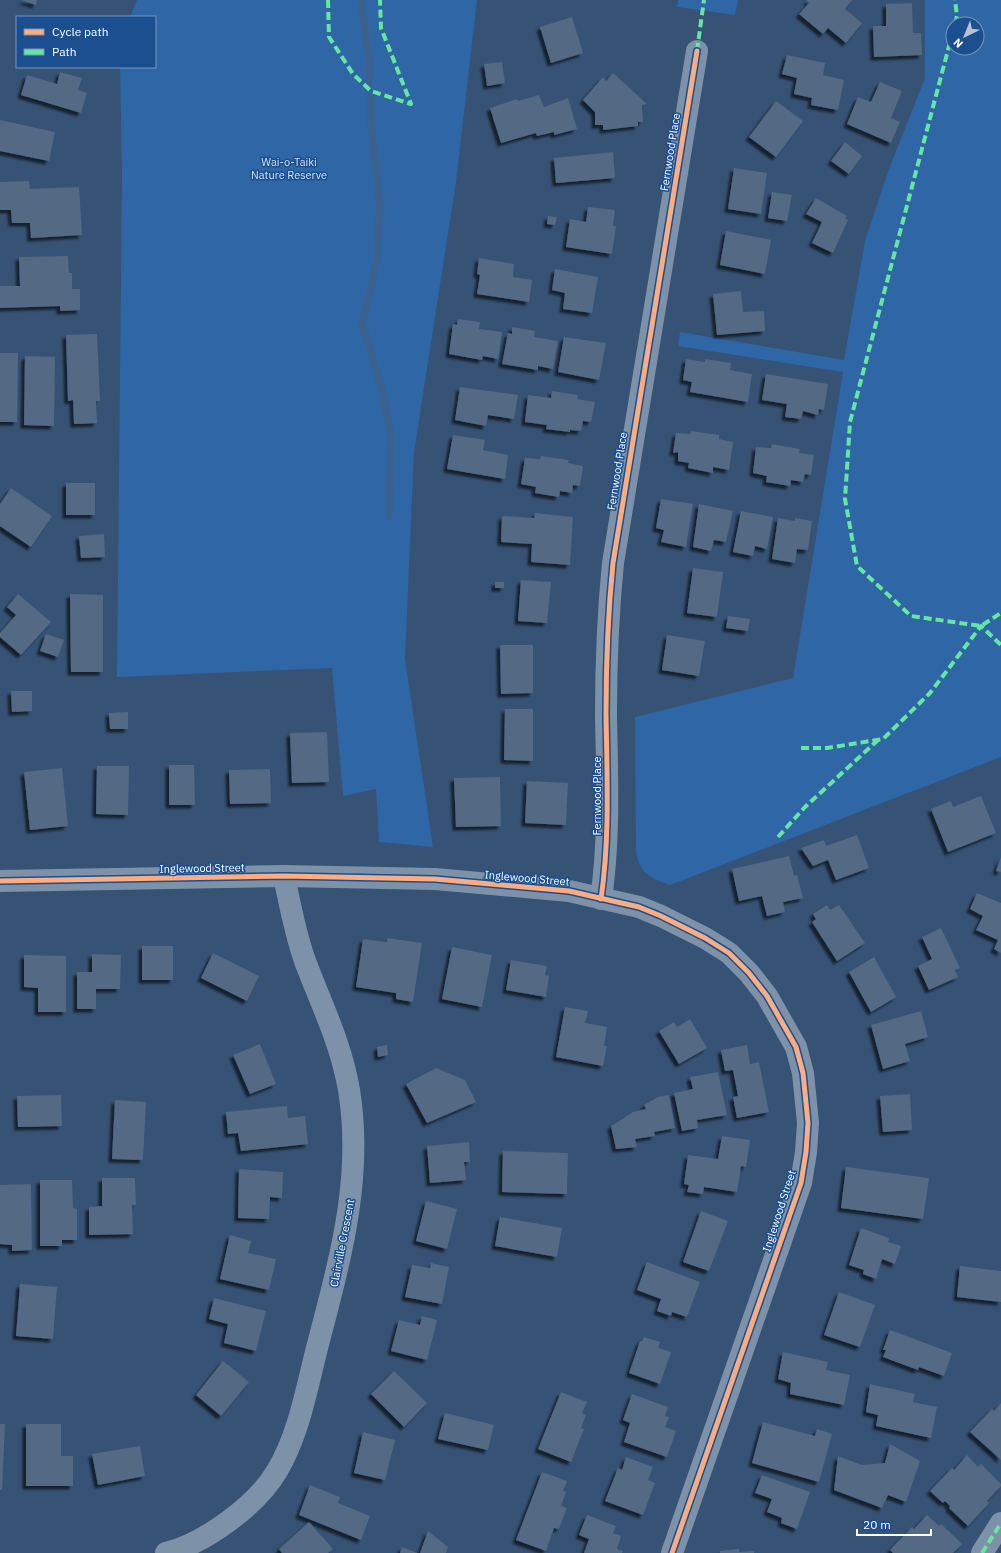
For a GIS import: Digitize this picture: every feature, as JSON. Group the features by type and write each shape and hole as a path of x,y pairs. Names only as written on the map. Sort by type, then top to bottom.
{"street":[{"name":"Fernwood Place","path":"600,898 606,863 608,829 606,712 609,606 613,563 697,51"},
{"name":"Inglewood Street","path":"0,881 284,876 435,879 569,891 639,908 683,926 729,953 749,973 767,996 796,1047 803,1073 807,1099 808,1123 806,1152 801,1183 672,1553"},
{"name":"Clairville Crescent","path":"166,1553 192,1544 224,1524 263,1490 277,1472 292,1436 305,1394 339,1266 348,1222 354,1160 349,1090 337,1040 294,926 284,876"},
{"path":"982,1553 1001,1523"}],"green space":[{"name":"Wai-o-Taiki Nature Reserve","path":"137,0 477,0 456,182 414,452 405,659 433,847 379,842 376,789 343,796 332,668 117,677 122,175 120,68 156,68 156,16 130,16"},
{"path":"678,0 738,0 735,15 677,7"},
{"path":"925,0 1001,0 1001,757 670,885 647,874 640,866 636,852 635,717 793,678 843,372 678,346 680,332 844,360 865,241 889,169 925,78"}],"building":[{"path":"21,0 37,0 36,5"},
{"path":"806,0 852,0 845,9 862,23 846,43 828,28 823,34 799,14 809,3"},
{"path":"912,3 913,33 921,33 922,55 874,57 873,26 886,26 886,4"},
{"path":"572,17 583,53 551,63 540,27"},
{"path":"787,55 825,63 823,75 844,80 838,110 811,105 812,98 794,94 797,78 782,74"},
{"path":"502,62 505,83 487,86 484,64"},
{"path":"60,72 82,78 78,90 87,93 81,113 21,95 27,75 57,84"},
{"path":"613,73 647,104 642,105 643,122 638,122 638,126 603,130 603,125 595,125 595,112 583,100 603,77 606,81"},
{"path":"880,82 902,91 891,118 900,122 891,143 847,124 858,97 871,102"},
{"path":"539,95 544,107 568,98 577,129 554,135 554,132 537,136 536,133 501,143 490,108 517,99 518,101"},
{"path":"776,101 803,121 776,157 749,137"},
{"path":"0,120 55,132 49,161 0,151"},
{"path":"845,142 862,156 849,174 831,161"},
{"path":"613,152 615,178 556,183 554,158"},
{"path":"734,168 767,173 761,214 728,209"},
{"path":"29,181 30,189 79,187 82,235 31,238 30,223 12,223 11,210 0,210 0,182"},
{"path":"772,192 792,195 787,221 768,218"},
{"path":"816,198 847,216 845,219 848,220 833,253 812,243 822,222 806,214"},
{"path":"588,207 615,210 613,226 616,226 612,254 566,247 570,219 586,222"},
{"path":"548,216 557,217 555,225 547,224"},
{"path":"726,231 771,240 765,274 720,265"},
{"path":"68,256 69,273 72,273 72,289 80,289 80,310 60,311 60,306 0,308 0,286 20,286 19,257"},
{"path":"479,258 514,264 513,277 532,280 529,302 477,294 480,275 477,274"},
{"path":"555,269 598,277 592,313 563,309 565,293 552,290"},
{"path":"741,291 743,312 764,311 765,331 717,335 713,294"},
{"path":"458,319 480,322 479,329 502,332 498,359 483,356 482,360 449,354 453,324 457,325"},
{"path":"512,327 535,331 534,337 558,341 553,369 538,366 538,370 502,364 508,333 512,334"},
{"path":"97,334 100,401 96,401 97,423 74,424 73,400 68,401 66,335"},
{"path":"564,337 606,343 599,380 558,372"},
{"path":"0,353 18,353 17,422 0,422"},
{"path":"25,356 55,357 54,426 24,425"},
{"path":"686,359 705,362 705,359 731,363 730,370 752,374 748,402 690,392 692,382 683,380"},
{"path":"766,374 828,384 824,410 819,409 818,415 803,411 801,419 785,417 787,404 762,400"},
{"path":"460,387 518,395 514,419 488,415 486,426 455,420"},
{"path":"552,391 578,395 577,399 595,402 591,422 583,421 581,431 570,430 570,432 546,429 547,425 525,422 528,395 551,398"},
{"path":"691,431 719,435 719,439 733,442 729,470 713,467 713,473 688,468 689,463 678,461 678,452 673,453 676,433 690,434"},
{"path":"453,435 485,440 483,450 508,455 505,479 447,469"},
{"path":"772,444 800,449 799,453 814,455 811,475 805,474 803,482 791,480 790,486 766,482 767,476 753,473 756,447 771,448"},
{"path":"541,456 569,460 568,463 583,466 580,486 573,485 572,493 560,491 559,497 535,493 536,487 521,484 525,458 540,459"},
{"path":"66,483 95,483 95,515 66,515"},
{"path":"11,488 52,516 31,547 0,526 0,504"},
{"path":"661,499 693,504 686,547 661,542 664,530 656,528"},
{"path":"699,504 733,511 726,542 714,540 711,551 693,547"},
{"path":"741,511 773,517 767,549 755,546 753,556 733,552"},
{"path":"535,513 573,517 570,565 531,562 532,544 501,542 502,516 534,518"},
{"path":"778,518 795,521 795,518 812,521 808,550 797,549 795,563 772,559"},
{"path":"104,534 105,557 81,558 79,536"},
{"path":"693,568 723,572 717,617 687,613"},
{"path":"521,580 551,582 547,623 518,621"},
{"path":"495,582 504,582 504,588 495,588"},
{"path":"18,594 51,622 21,655 0,637 0,633 16,615 7,607"},
{"path":"70,594 103,595 103,672 71,672"},
{"path":"728,616 750,619 748,631 726,628"},
{"path":"46,634 64,640 58,657 40,651"},
{"path":"667,635 705,641 699,676 662,670"},
{"path":"500,645 533,645 533,693 501,694"},
{"path":"11,691 32,691 32,711 12,712"},
{"path":"505,709 533,709 533,761 504,760"},
{"path":"128,712 128,729 110,729 109,713"},
{"path":"327,732 329,782 292,783 290,733"},
{"path":"169,765 194,765 195,805 169,805"},
{"path":"97,766 129,766 128,815 96,814"},
{"path":"62,768 68,826 30,830 24,772"},
{"path":"270,769 271,803 230,804 229,770"},
{"path":"500,777 501,826 456,827 454,778"},
{"path":"527,781 568,783 566,825 525,823"},
{"path":"981,796 996,833 948,852 931,809 951,801 953,807"},
{"path":"857,835 869,868 836,880 828,860 813,866 801,848 824,840 826,846"},
{"path":"789,856 794,876 797,875 803,898 783,902 785,912 767,916 762,896 739,901 732,869"},
{"path":"1001,857 1001,872 996,871"},
{"path":"977,893 1001,903 1001,953 994,949 998,940 976,930 983,916 970,909"},
{"path":"827,905 830,910 839,905 865,943 837,961 812,922 816,919 813,914"},
{"path":"941,928 960,968 955,970 958,977 929,990 918,966 932,959 922,937"},
{"path":"387,938 422,943 413,1002 396,999 396,993 356,987 363,939 387,942"},
{"path":"142,946 173,946 173,980 142,980"},
{"path":"452,947 492,955 482,1007 442,999"},
{"path":"213,953 259,976 247,1001 201,978"},
{"path":"92,954 121,955 120,989 96,989 96,1009 77,1009 77,972 92,972"},
{"path":"24,955 66,956 66,1012 38,1012 38,988 24,987"},
{"path":"874,957 896,997 871,1012 849,972"},
{"path":"511,960 547,966 545,975 549,976 546,997 506,990"},
{"path":"565,1007 588,1011 585,1023 607,1027 604,1046 607,1046 603,1066 556,1057"},
{"path":"921,1011 928,1037 905,1044 910,1061 883,1069 871,1025"},
{"path":"690,1019 707,1048 679,1064 659,1031 674,1022 677,1027"},
{"path":"260,1044 276,1084 250,1094 233,1055"},
{"path":"387,1045 388,1055 378,1057 377,1047"},
{"path":"747,1045 750,1064 759,1062 769,1112 737,1118 733,1097 738,1096 733,1070 725,1071 721,1050"},
{"path":"436,1068 465,1080 476,1102 427,1123 406,1084"},
{"path":"718,1072 727,1115 697,1120 698,1128 682,1131 674,1093 693,1089 690,1077"},
{"path":"910,1094 912,1130 883,1132 880,1096"},
{"path":"61,1095 62,1126 18,1127 17,1096"},
{"path":"669,1095 675,1128 654,1132 655,1136 635,1139 637,1147 616,1149 611,1126 633,1112 646,1109 644,1105 658,1097"},
{"path":"115,1100 146,1102 143,1160 112,1159"},
{"path":"287,1106 288,1118 305,1116 308,1144 241,1151 238,1133 228,1134 226,1112"},
{"path":"722,1136 750,1140 746,1167 741,1166 737,1192 704,1187 703,1194 687,1192 689,1185 684,1184 688,1155 718,1159"},
{"path":"469,1142 470,1162 464,1162 466,1180 430,1183 427,1146"},
{"path":"503,1151 568,1153 567,1194 502,1192"},
{"path":"846,1167 929,1178 923,1219 841,1208"},
{"path":"239,1169 283,1172 282,1198 270,1197 269,1219 238,1218"},
{"path":"102,1178 135,1178 136,1205 132,1205 133,1234 89,1235 89,1207 102,1206"},
{"path":"40,1180 72,1180 73,1208 77,1209 77,1240 62,1240 62,1246 40,1246"},
{"path":"31,1184 32,1250 12,1251 12,1245 0,1244 0,1185"},
{"path":"426,1201 457,1209 447,1249 416,1241"},
{"path":"701,1211 728,1221 709,1271 683,1262"},
{"path":"500,1217 562,1228 557,1257 495,1246"},
{"path":"861,1228 889,1238 888,1242 901,1246 895,1264 882,1259 876,1279 863,1274 864,1270 849,1265"},
{"path":"230,1235 251,1241 248,1253 276,1259 269,1290 220,1279"},
{"path":"647,1262 700,1282 687,1317 672,1312 671,1316 657,1311 661,1299 637,1290"},
{"path":"431,1263 449,1267 442,1304 405,1297 412,1265 430,1268"},
{"path":"960,1266 1001,1271 1001,1302 957,1297"},
{"path":"20,1284 57,1287 53,1339 16,1336"},
{"path":"839,1292 875,1305 860,1347 824,1335"},
{"path":"214,1298 266,1311 256,1351 224,1343 228,1324 209,1319"},
{"path":"422,1316 437,1320 427,1360 391,1351 399,1320 420,1325"},
{"path":"890,1330 952,1353 944,1376 919,1367 918,1370 883,1357 886,1350 883,1350"},
{"path":"644,1337 660,1342 658,1348 671,1352 660,1384 629,1373 640,1341 642,1341"},
{"path":"783,1352 828,1362 826,1370 850,1375 844,1405 790,1394 791,1383 778,1379"},
{"path":"223,1361 249,1382 221,1416 196,1395"},
{"path":"394,1371 427,1403 404,1427 371,1394"},
{"path":"870,1384 915,1394 913,1402 937,1407 931,1438 876,1426 878,1415 866,1412"},
{"path":"561,1392 587,1402 582,1413 586,1415 581,1428 584,1429 571,1462 538,1449"},
{"path":"632,1394 668,1407 665,1416 669,1417 665,1427 676,1431 667,1457 624,1442 630,1423 623,1420"},
{"path":"1001,1403 1001,1460 970,1432 992,1409 994,1411"},
{"path":"445,1413 494,1425 488,1450 438,1439"},
{"path":"763,1422 815,1436 817,1429 832,1434 819,1482 752,1463"},
{"path":"0,1424 5,1424 2,1490 0,1490"},
{"path":"26,1424 61,1424 61,1456 73,1456 73,1486 26,1486"},
{"path":"363,1432 395,1440 385,1480 354,1473"},
{"path":"890,1444 920,1461 906,1502 888,1495 882,1508 834,1490 838,1456 862,1465 885,1463"},
{"path":"140,1446 145,1476 98,1485 92,1454"},
{"path":"967,1455 978,1467 981,1464 1001,1484 1001,1486 987,1501 989,1503 968,1526 949,1508 950,1506 945,1501 943,1503 930,1491 952,1468 954,1470"},
{"path":"626,1457 653,1467 648,1480 655,1483 643,1515 605,1501 618,1468 622,1470"},
{"path":"542,1472 567,1481 563,1491 566,1492 561,1506 567,1508 559,1529 554,1528 546,1551 516,1540"},
{"path":"762,1475 810,1492 797,1529 781,1523 782,1518 767,1512 772,1499 755,1493"},
{"path":"310,1485 340,1497 338,1503 370,1516 361,1540 299,1515"},
{"path":"587,1515 616,1526 613,1533 621,1536 617,1549 623,1551 622,1553 584,1553 589,1539 579,1535"},
{"path":"927,1515 939,1526 941,1524 962,1544 953,1553 893,1553 890,1550 912,1527 914,1529"},
{"path":"309,1522 333,1549 328,1553 282,1553 279,1549"},
{"path":"428,1531 448,1547 446,1553 420,1553"},
{"path":"402,1547 417,1553 400,1553"},
{"path":"739,1549 739,1552 754,1551 754,1553 720,1553 720,1551"}],"waterway":[{"path":"361,0 369,59 369,82"},
{"path":"371,96 371,124 380,205 377,260 362,323 382,389 391,436 389,516"}],"marked path":[{"path":"328,0 329,37 353,74 371,91 411,104 381,28 380,0"},
{"path":"697,51 704,0"},
{"path":"955,0 957,16"},
{"path":"946,56 850,422 845,499 857,566 911,616 981,626 1001,613"},
{"path":"801,748 827,748 883,739 930,693 981,626 1001,645"},
{"path":"778,837 805,807 878,740"},
{"path":"982,1553 1001,1523"}],"cycle path":[{"path":"601,899 607,830 606,676 613,563 697,51"},
{"path":"0,881 284,876 435,879 569,891 639,907 661,916 705,938 729,953 749,973 767,996 796,1047 803,1073 808,1123 806,1152 801,1183 672,1553"}]}
